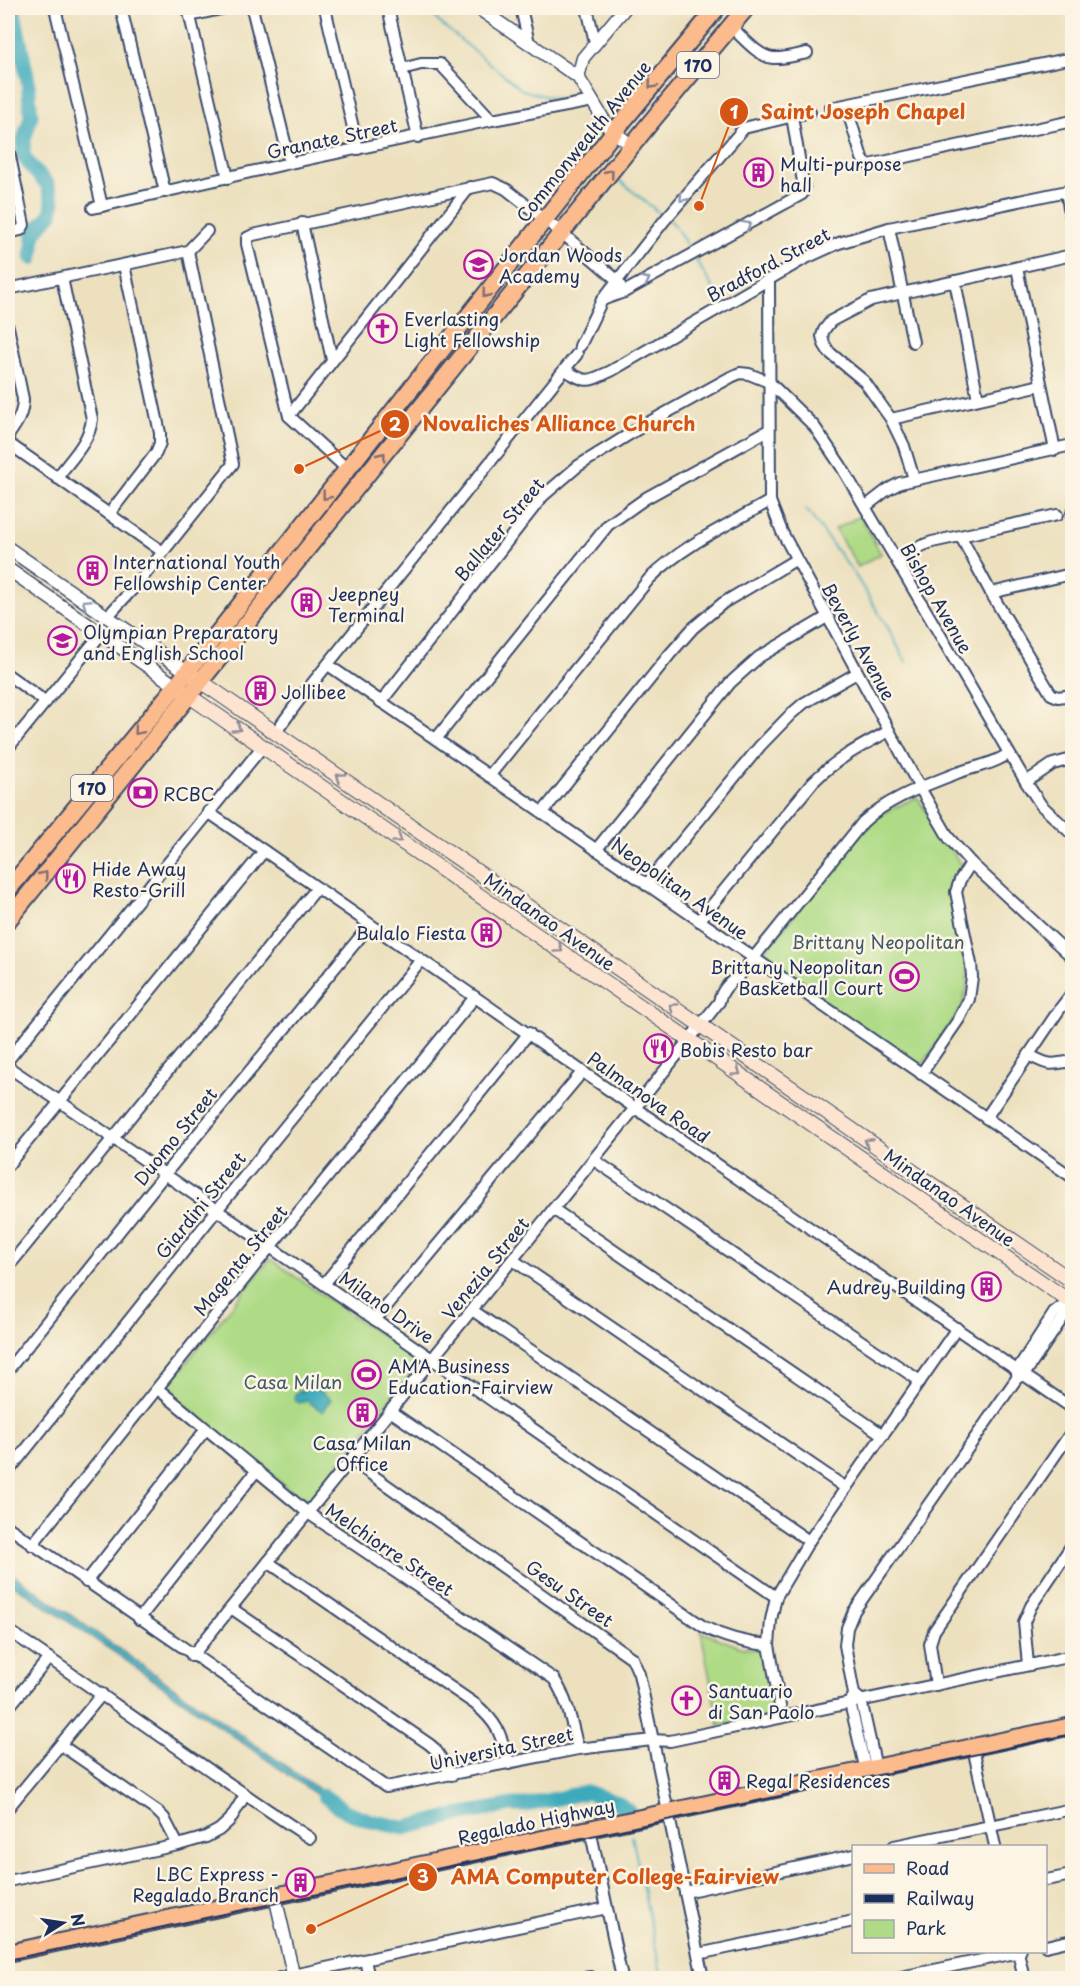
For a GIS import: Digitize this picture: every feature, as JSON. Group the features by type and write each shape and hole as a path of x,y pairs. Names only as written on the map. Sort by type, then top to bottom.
{"main road":[{"name":"Commonwealth Avenue","path":"194,676 347,469 613,133 717,8"},
{"name":"Commonwealth Avenue","path":"8,921 194,676 462,357 746,8"},
{"path":"569,188 587,202"},
{"path":"446,344 462,357"},
{"name":"Mindanao Avenue","path":"194,676 1072,1281"},
{"name":"Commonwealth Avenue","path":"8,890 182,691"},
{"name":"Mindanao Avenue","path":"182,691 1071,1300"},
{"path":"263,746 275,733"},
{"name":"Regalado Highway","path":"8,1961 276,1900 872,1774 1072,1726"},
{"name":"Regalado Highway","path":"872,1774 975,1757 1072,1737"},
{"name":"Regalado Highway","path":"8,1953 276,1900"}],"street":[{"name":"Granate Street","path":"55,8 98,207 290,163 593,101"},
{"path":"121,8 165,192"},
{"path":"225,8 189,12 228,178"},
{"path":"252,8 290,163"},
{"path":"325,8 358,149"},
{"path":"388,8 418,137"},
{"path":"478,8 578,77 613,133 632,146"},
{"path":"521,8 529,43"},
{"path":"587,8 595,42"},
{"path":"578,77 581,63 595,42 625,8"},
{"path":"730,26 764,55 772,58 807,53"},
{"path":"830,108 1072,58"},
{"path":"402,69 420,64 440,64 492,120"},
{"path":"846,105 862,158 869,165 1072,121"},
{"path":"275,733 303,695 565,370 578,350 602,300 666,218 744,128 810,112"},
{"path":"602,300 624,292 802,194 804,188 792,116"},
{"path":"8,147 11,181 23,221 23,228 8,233"},
{"path":"347,469 289,416 252,266 248,238 302,223 486,183 499,185 562,233 616,280 624,292"},
{"path":"289,416 470,187"},
{"path":"1069,191 1072,223"},
{"name":"Bradford Street","path":"565,370 580,379 589,381 611,371 804,259 839,243 889,228 1069,191"},
{"path":"302,223 332,360"},
{"path":"889,228 913,342"},
{"path":"8,289 188,251 207,231"},
{"path":"107,617 163,552 233,464 188,251"},
{"path":"914,479 904,446 891,419 864,381 829,352 822,336 824,330 831,321 871,300 1072,255"},
{"path":"109,514 156,453 160,443 160,433 124,265"},
{"path":"1017,268 1055,450"},
{"path":"57,478 86,438 91,429 92,419 62,278"},
{"name":"Beverly Avenue","path":"769,280 770,501 795,560 949,838 971,863 1072,957"},
{"path":"955,281 978,399"},
{"path":"8,327 23,399 20,419 8,436"},
{"name":"Ballater Street","path":"381,702 543,496 578,466 645,424 740,373 750,374 769,382"},
{"name":"Bishop Avenue","path":"769,382 810,420 841,466 1026,782 1041,805 1072,834"},
{"path":"891,419 1041,385"},
{"path":"436,740 608,525 646,498 769,430"},
{"path":"8,443 163,552"},
{"path":"865,507 900,483 1072,446"},
{"path":"489,776 649,579 665,563 770,501"},
{"path":"898,563 921,546 1057,515"},
{"path":"961,537 1050,693 1058,698 1072,695"},
{"name":"Mindanao Avenue","path":"8,548 194,676"},
{"path":"542,813 693,628 723,603 795,560"},
{"name":"Mindanao Avenue","path":"8,569 182,691"},
{"path":"991,593 1071,574"},
{"path":"596,850 730,683 759,657 827,617"},
{"path":"8,748 101,634"},
{"name":"Neopolitan Avenue","path":"328,665 1072,1177"},
{"path":"646,885 760,746 791,714 804,703 857,672"},
{"path":"8,675 46,702"},
{"path":"699,921 826,769 840,758 889,731"},
{"path":"8,1060 263,746"},
{"name":"Venezia Street","path":"192,1656 690,1040 719,1002 720,995 733,979 739,976 863,822 886,804 979,765 1000,760 1008,753"},
{"path":"1026,782 1053,764 1072,759"},
{"name":"Palmanova Road","path":"208,812 1019,1374 1072,1408"},
{"path":"8,1165 264,851"},
{"path":"921,1074 959,1019 969,999 971,964 956,892 960,880 971,863"},
{"path":"8,1267 317,888"},
{"name":"Duomo Street","path":"8,1370 370,924"},
{"name":"Giardini Street","path":"8,1472 217,1210 421,960"},
{"path":"986,1118 1072,993"},
{"name":"Magenta Street","path":"32,1545 270,1247 475,997"},
{"path":"324,1284 528,1033"},
{"path":"1029,1055 1052,1065 1072,1061"},
{"name":"Milano Drive","path":"8,1067 776,1597"},
{"path":"375,1320 583,1071"},
{"path":"594,1160 920,1381"},
{"path":"554,1209 883,1435"},
{"path":"513,1260 846,1488"},
{"path":"872,1774 845,1645 847,1628 854,1611 1019,1374 1054,1313 1071,1300"},
{"path":"472,1310 809,1541"},
{"path":"782,1717 770,1645 771,1620 776,1597 809,1541 957,1329"},
{"name":"Melchiorre Street","path":"158,1389 308,1513 554,1679 568,1706 578,1749"},
{"path":"390,1411 704,1627 736,1640 770,1645"},
{"path":"86,1582 207,1429"},
{"path":"936,1685 930,1644 934,1631 1072,1431"},
{"name":"Gesu Street","path":"351,1460 632,1658 639,1674 703,1978"},
{"path":"139,1619 257,1470"},
{"name":"Universita Street","path":"8,1527 192,1656 386,1787 578,1749 652,1740 670,1741 855,1699 936,1685 1072,1656"},
{"path":"1028,1665 1024,1622 1031,1606 1072,1545"},
{"path":"268,1562 475,1704 490,1717 500,1732 509,1764"},
{"path":"231,1608 429,1744 435,1749 452,1775"},
{"path":"8,1630 245,1796 310,1838"},
{"path":"8,1707 49,1658"},
{"path":"8,1808 102,1694"},
{"path":"61,1745 158,1812 164,1818 178,1845"},
{"path":"975,1757 994,1845"},
{"path":"8,1881 206,1837 219,1830 230,1820 245,1796"},
{"path":"899,1845 1072,1809"},
{"path":"591,1833 622,1978"},
{"path":"685,1892 852,1855"},
{"path":"1047,1880 1072,1875"},
{"path":"276,1900 294,1977"},
{"path":"279,1978 294,1977 607,1908"},
{"path":"698,1954 852,1921"},
{"path":"1047,1946 1072,1940"},
{"path":"897,1978 1014,1953"},
{"path":"1019,1953 1024,1978"},
{"path":"365,1960 369,1978"}],"green space":[{"path":"860,516 881,554 858,567 835,529"},
{"name":"Brittany Neopolitan","path":"917,797 963,868 952,888 953,908 967,965 967,986 962,1007 923,1064 916,1066 760,957 868,824 881,814"},
{"name":"Casa Milan","path":"270,1259 419,1362 307,1504 165,1389"},
{"path":"701,1632 740,1647 764,1651 775,1716 719,1726"}],"water":[{"path":"310,1384 331,1399 323,1412 307,1401 299,1403 295,1399 295,1394 300,1391 305,1392"},
{"path":"8,1571 337,1802 341,1808 337,1809 118,1655 8,1581"}],"waterway":[{"path":"13,8 28,81 31,116 24,140 23,155 47,184 53,202 51,214 34,233 32,258"},
{"path":"426,8 440,23 522,90 556,99 583,95"},
{"path":"589,109 598,134"},
{"path":"619,180 664,217"},
{"path":"669,220 674,224 691,252"},
{"path":"694,257 719,298"},
{"path":"806,509 855,575 906,662"},
{"path":"324,1796 345,1811 371,1821 404,1828 454,1816 511,1805 527,1805 587,1792 616,1802 628,1810"},
{"path":"632,1836 662,1978"}],"railway":[{"path":"8,1960 1072,1734"}],"place":[{"name":"Multi-purpose hall","path":"759,173"},
{"name":"Saint Joseph Chapel","path":"699,206"},
{"name":"Jordan Woods Academy","path":"478,264"},
{"name":"Everlasting Light Fellowship","path":"383,328"},
{"name":"Novaliches Alliance Church","path":"299,469"},
{"name":"International Youth Fellowship Center","path":"92,571"},
{"name":"Jeepney Terminal","path":"307,603"},
{"name":"Olympian Preparatory and English School","path":"62,641"},
{"name":"Jollibee","path":"260,691"},
{"name":"RCBC","path":"142,793"},
{"name":"Hide Away Resto-Grill","path":"71,878"},
{"name":"Bulalo Fiesta","path":"487,932"},
{"name":"Brittany Neopolitan Basketball Court","path":"904,976"},
{"name":"Bobis Resto bar","path":"659,1049"},
{"name":"Audrey Building","path":"987,1286"},
{"name":"AMA Business Education-Fairview","path":"367,1375"},
{"name":"Casa Milan Office","path":"362,1413"},
{"name":"Santuario di San Paolo","path":"687,1700"},
{"name":"Regal Residences","path":"725,1780"},
{"name":"LBC Express - Regalado Branch","path":"300,1883"},
{"name":"AMA Computer College-Fairview","path":"311,1929"}]}
